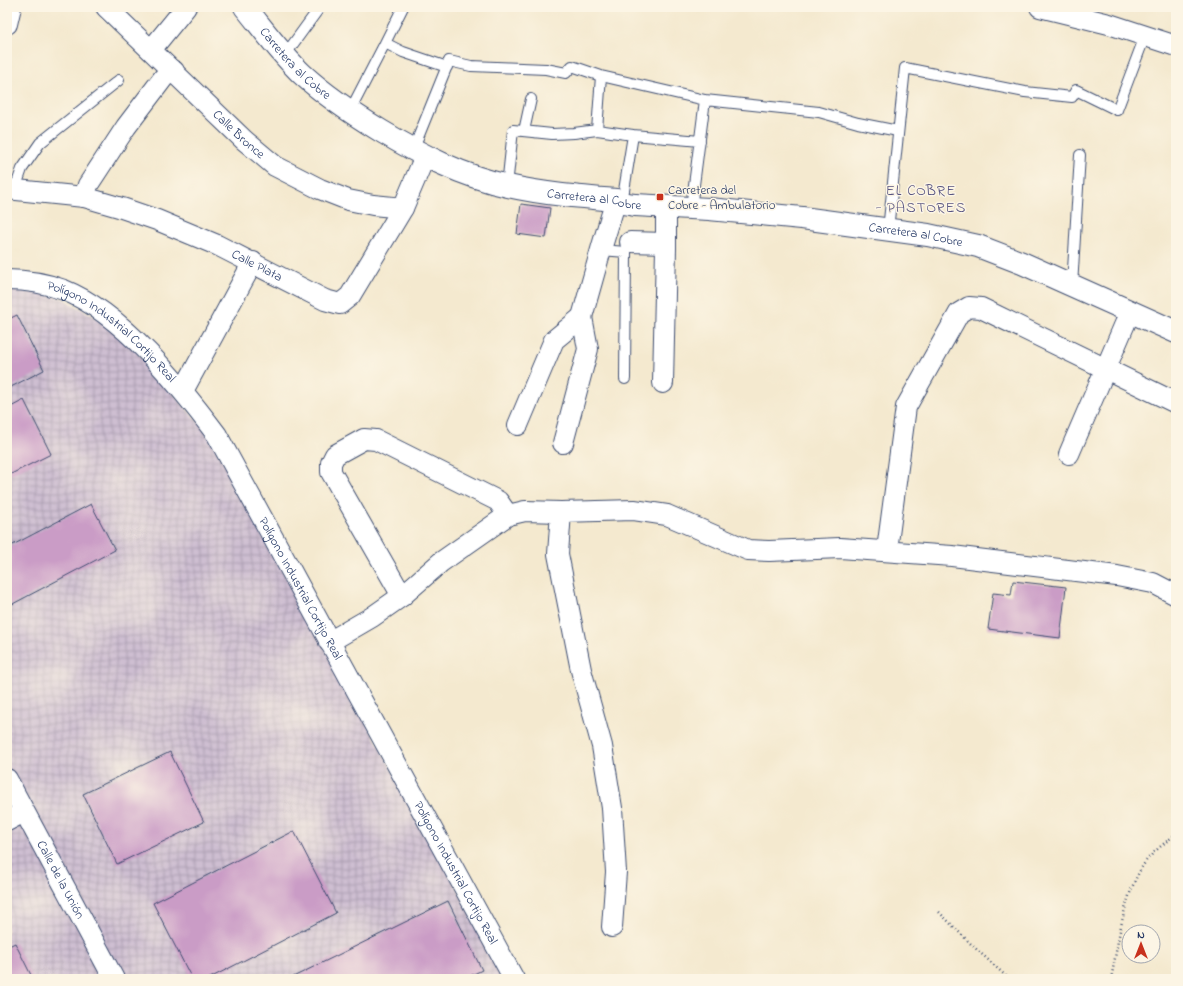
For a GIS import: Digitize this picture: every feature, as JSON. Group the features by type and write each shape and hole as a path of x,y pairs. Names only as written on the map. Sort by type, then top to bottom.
{"street":[{"path":"7,24 11,7"},
{"name":"Calle Bronce","path":"106,7 244,140 275,166 320,189 348,200 373,205 403,208"},
{"path":"151,50 186,7"},
{"name":"Carretera al Cobre","path":"245,7 302,74 324,92 350,111 419,153 474,176 507,186 562,196 666,207 802,218 928,235 978,246 1022,263 1176,332"},
{"path":"1040,7 1109,24 1176,46"},
{"path":"84,197 88,185 126,127 164,77 174,71"},
{"name":"Calle Plata","path":"11,189 84,197 158,220 253,262 326,300 340,304 350,296 403,208 419,153"},
{"path":"563,443 588,349 582,318 600,250 619,201"},
{"path":"663,383 666,207"},
{"path":"630,242 666,243"},
{"path":"183,391 253,262"},
{"name":"Polígono Industrial Cortijo Real","path":"7,280 42,283 64,290 82,299 107,316 136,341 183,391 217,435 514,979"},
{"path":"887,550 906,407 959,313 969,307 982,308 1176,403"},
{"path":"1069,454 1130,312"},
{"path":"518,425 554,340 582,318"},
{"path":"402,596 331,472 331,463 335,455 364,439 376,440 498,502 508,515"},
{"path":"329,642 372,617 402,596 441,562 508,515 526,511 561,512 634,510 667,515 748,550 769,551 840,548 887,550 952,556 1117,576 1153,583 1176,595"},
{"path":"561,512 558,554 581,670 602,746 612,808 616,872 612,927"},
{"name":"Calle de la Unión","path":"7,780 16,817 114,979"}],"lane":[{"path":"285,55 320,7"},
{"path":"350,111 403,7"},
{"path":"888,230 905,68 1025,92 1072,97 1076,90 1117,110 1145,36"},
{"path":"385,43 403,52 447,67"},
{"path":"419,153 449,61 471,66 546,69 566,73 572,66 601,76 705,100 819,112 858,123 898,131"},
{"path":"597,130 601,76"},
{"path":"11,189 22,168 40,143 119,80"},
{"path":"524,131 531,99"},
{"path":"691,208 705,100"},
{"path":"507,186 512,130 552,134 597,130 633,135 700,140"},
{"path":"619,201 633,135"},
{"path":"1072,286 1080,155"},
{"path":"600,250 626,252 625,379"}],"path":[{"path":"1111,979 1123,920 1133,886 1147,860 1176,834"},
{"path":"939,912 972,946 1009,979"}],"shaded area":[{"path":"7,286 62,298 99,319 123,336 207,432 507,979 7,979"}],"building":[{"path":"521,204 550,208 546,238 517,234"},
{"path":"17,315 44,370 7,389 7,320"},
{"path":"24,400 51,454 7,476 7,409"},
{"path":"91,504 115,550 7,607 7,548"},
{"path":"1013,581 1066,587 1060,638 988,629 993,593 1011,595"},
{"path":"170,752 204,822 117,864 83,794"},
{"path":"294,831 336,913 208,979 192,979 153,903"},
{"path":"448,901 482,970 464,979 289,979"},
{"path":"15,943 33,979 7,979 7,947"}],"place":[{"name":"Carretera del Cobre - Ambulatorio","path":"660,197"}],"district":[{"name":"EL COBRE - PASTORES","path":"921,200"}]}
